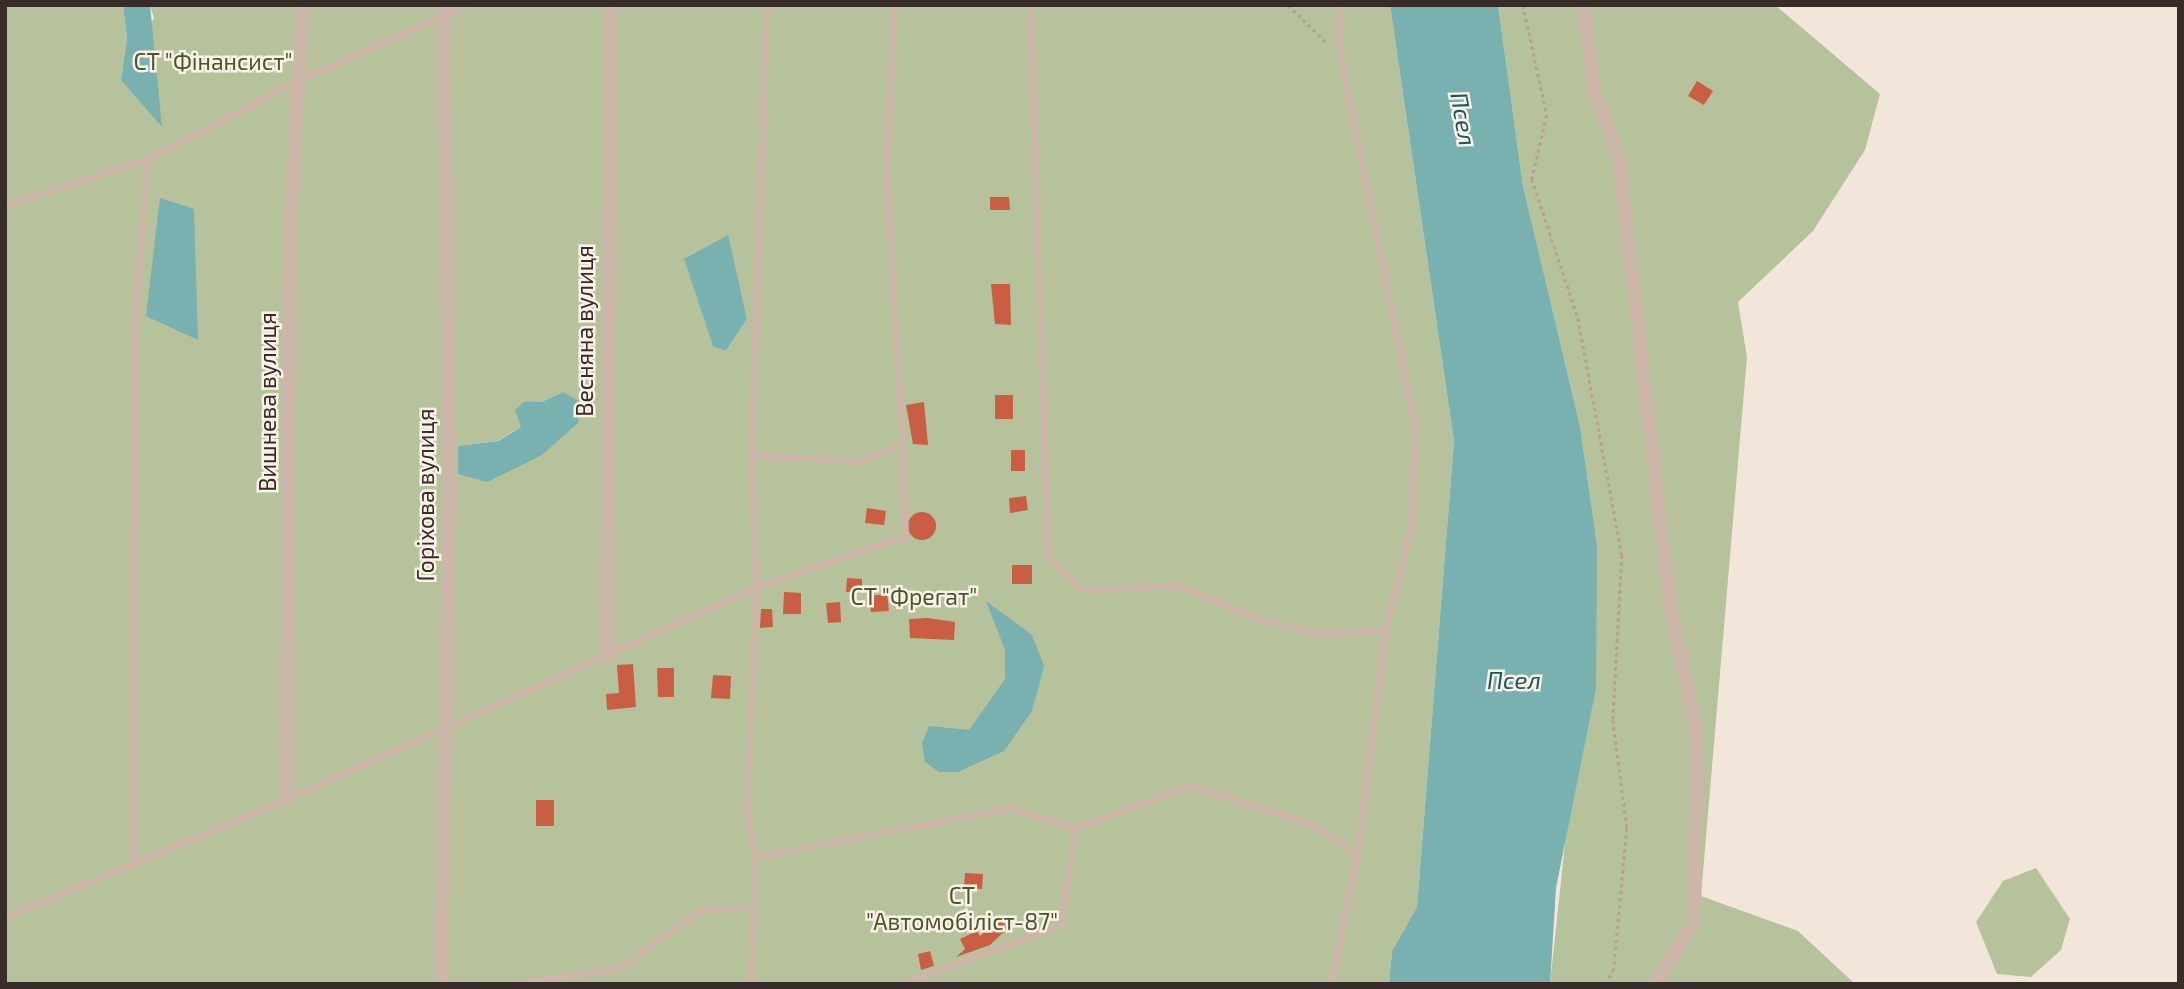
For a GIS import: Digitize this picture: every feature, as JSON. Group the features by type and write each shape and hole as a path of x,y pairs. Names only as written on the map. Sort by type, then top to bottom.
{"street":[{"name":"Вишнева вулиця","path":"287,799 290,225 303,5"},
{"name":"Весняна вулиця","path":"607,658 611,5"},
{"path":"1583,5 1595,93 1619,159 1669,600 1697,733 1694,922 1655,984"},
{"name":"Горіхова вулиця","path":"442,984 450,497 443,10"}],"lane":[{"path":"5,205 147,159 299,80 443,10 467,5"},
{"path":"751,984 755,857 747,810 756,587 751,455 767,5"},
{"path":"5,916 287,799 607,658 756,587 905,536 886,163 894,5"},
{"path":"1030,5 1048,557 1083,590 1177,585 1256,618 1315,633 1385,632"},
{"path":"1331,984 1357,854 1385,632 1411,527 1415,427 1340,56 1338,5"},
{"path":"133,865 134,328 147,159"},
{"path":"751,455 860,461 902,444"},
{"path":"755,857 1010,808 1075,828 1190,786 1307,822 1357,854"},
{"path":"902,984 1059,925 1075,828"},
{"path":"512,984 618,968 701,910 754,907"}],"path":[{"path":"1288,5 1340,56"},
{"path":"1523,5 1547,115 1532,179 1578,318 1622,555 1613,720 1627,828 1614,969 1606,984"}],"green space":[{"path":"5,5 123,5 127,38 121,80 154,18 150,5 1390,5 1454,441 1417,907 1392,951 1389,984 5,984","holes":["194,209 192,266 197,339 146,315","727,235 747,319 726,351 713,345","563,392 487,482 458,446 497,441 521,427 525,401 542,402"]},
{"path":"1498,5 1775,5 1880,94 1865,150 1813,231 1738,302 1747,357 1701,896 1798,931 1855,984 1550,984 1597,544 1580,426 1523,186"},
{"path":"2036,868 2070,919 2061,950 2031,977 1997,974 1976,922 2003,881"}],"water":[{"path":"123,5 150,5 162,127 121,80 127,38"},
{"name":"Псел","path":"1390,5 1498,5 1523,186 1580,426 1597,544 1596,688 1556,888 1550,984 1389,984 1392,951 1417,907 1454,441"},
{"path":"160,198 194,209 198,340 146,316"},
{"path":"728,235 747,319 726,351 713,346 684,259"},
{"path":"563,392 580,402 578,423 542,455 487,482 458,474 458,446 498,441 521,427 515,410 525,401 542,402"},
{"path":"986,601 1032,635 1044,666 1032,711 1004,751 958,772 939,772 925,762 922,743 929,726 969,730 1005,679 1005,650"}],"building":[{"path":"1697,81 1713,91 1704,105 1688,96"},
{"path":"990,197 1009,197 1010,210 990,210"},
{"path":"991,284 1010,284 1011,325 995,324"},
{"path":"995,395 1013,395 1013,419 995,419"},
{"path":"924,402 928,445 913,444 906,405"},
{"path":"1011,450 1025,450 1025,471 1011,471"},
{"path":"1026,496 1028,510 1010,513 1009,498"},
{"path":"867,508 886,511 884,525 865,523"},
{"path":"922,512 932,516 936,526 932,536 922,540 912,536 908,526 912,516"},
{"path":"1012,565 1032,565 1032,584 1012,584"},
{"path":"847,578 862,579 862,592 846,592"},
{"path":"784,592 801,593 801,614 783,614"},
{"path":"887,594 889,611 871,612 869,596"},
{"path":"840,602 841,622 828,623 826,603"},
{"path":"761,609 772,609 773,627 760,628"},
{"path":"928,618 955,622 954,640 910,638 909,619"},
{"path":"633,664 636,707 607,710 606,694 619,693 617,665"},
{"path":"657,668 674,668 674,697 658,697"},
{"path":"713,675 731,676 730,699 711,698"},
{"path":"536,800 554,800 554,826 536,826"},
{"path":"965,873 983,874 982,889 964,888"},
{"path":"1000,918 1008,928 990,945 956,957 965,949 960,939 977,931 980,936"},
{"path":"930,951 934,966 921,970 918,954"}],"park label":[{"name":"СТ \"Фiнансист\"","path":"213,61"},
{"name":"СТ \"Фрегат\"","path":"914,596"},
{"name":"СТ \"Автомобiлiст-87\"","path":"962,908"}]}
